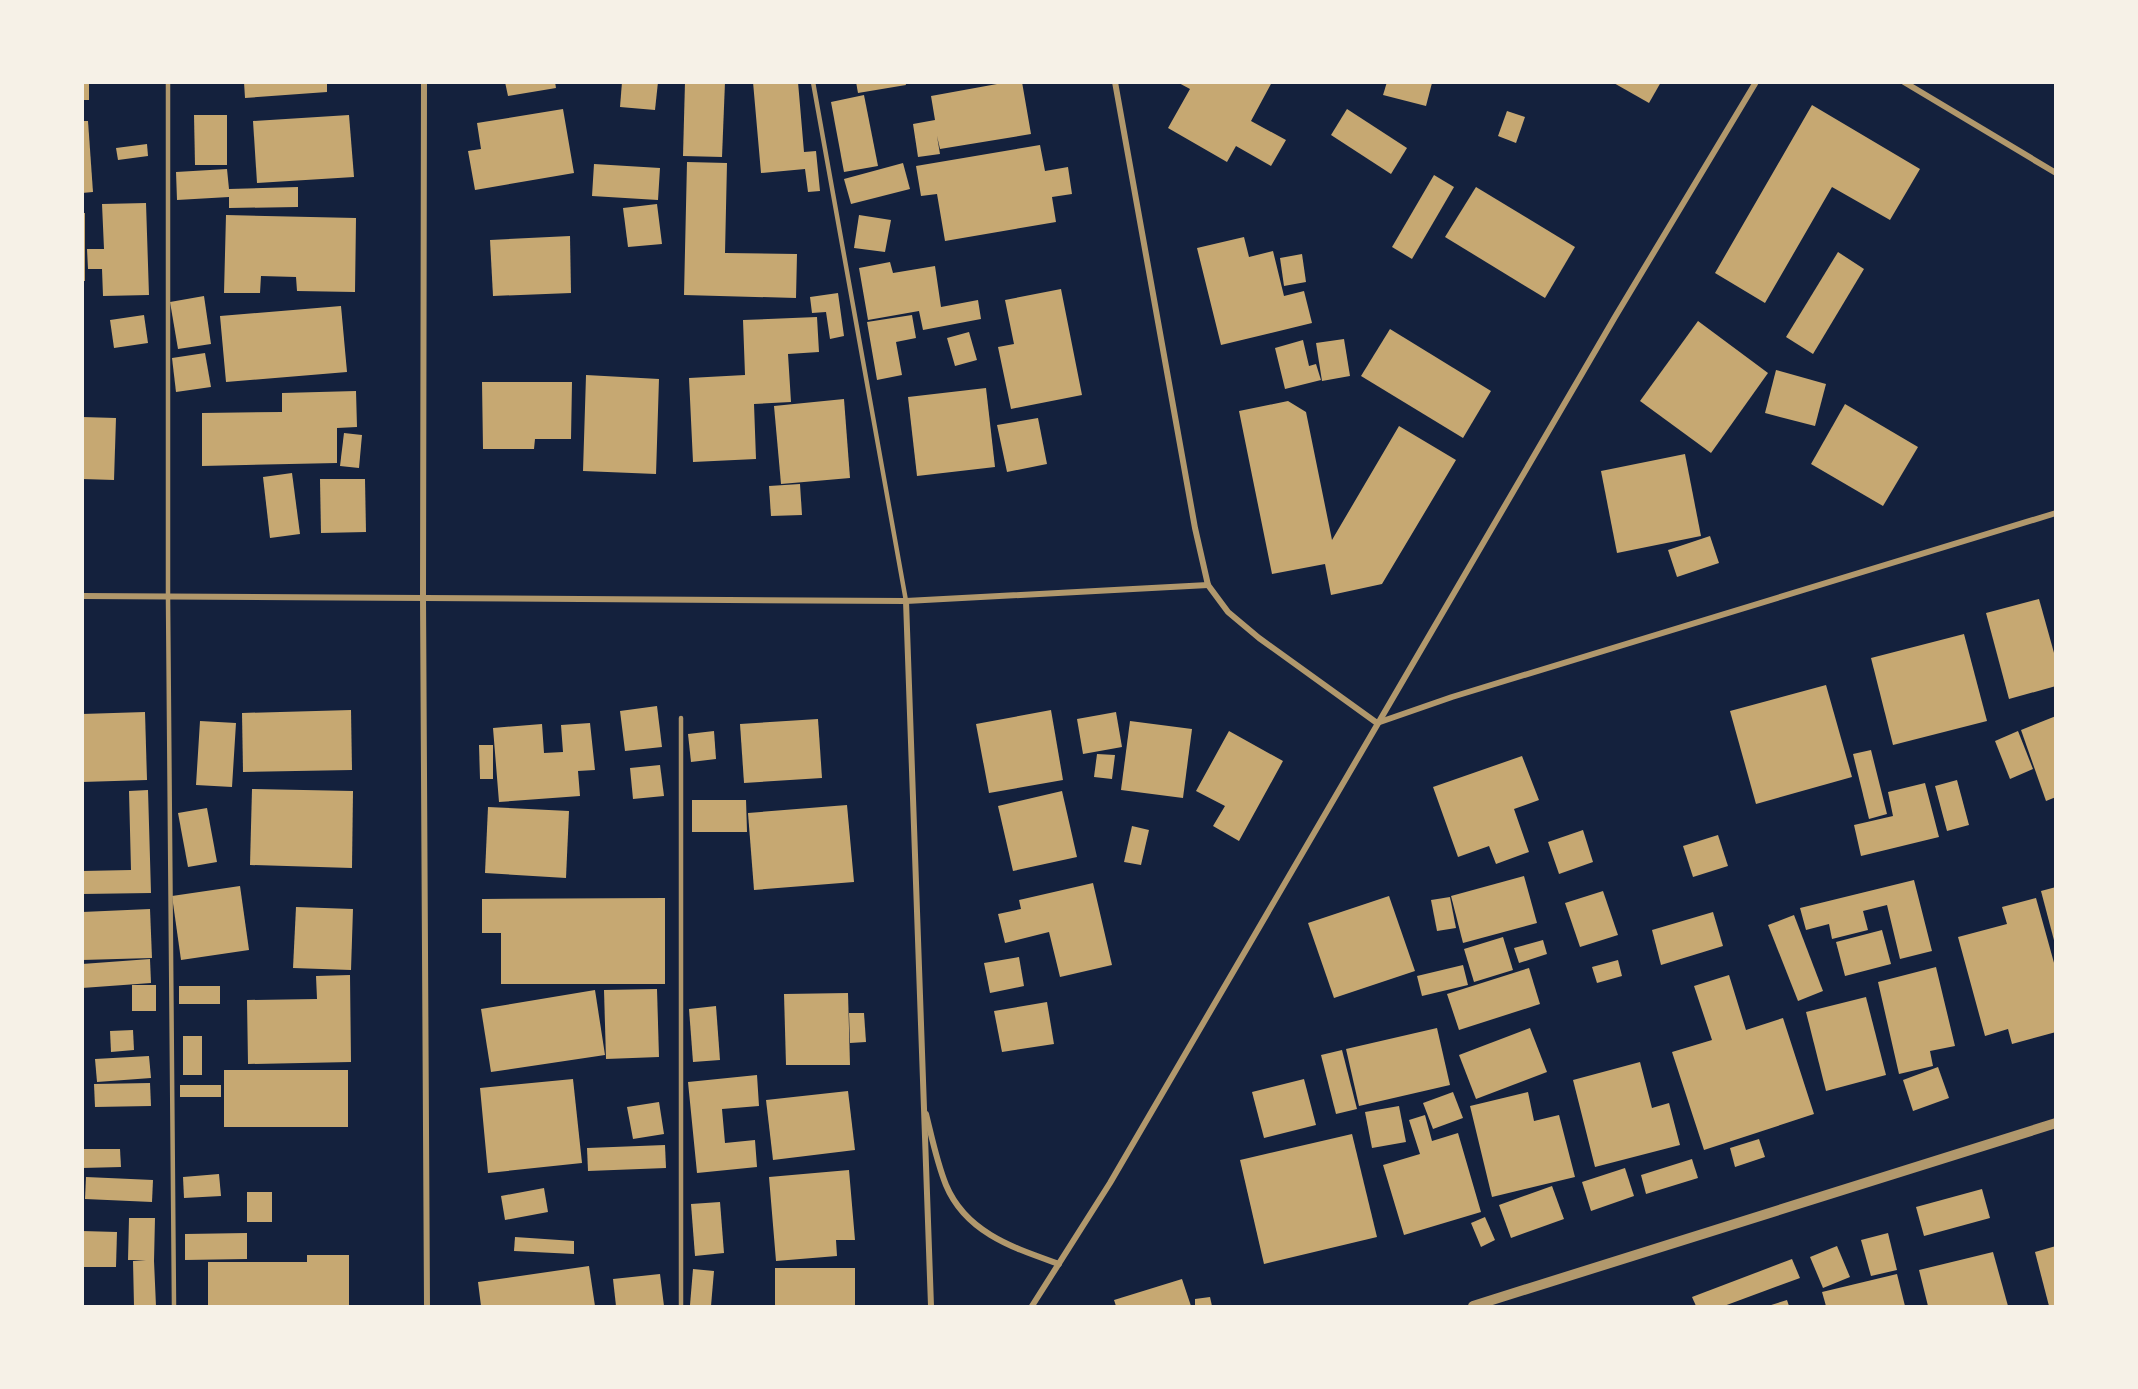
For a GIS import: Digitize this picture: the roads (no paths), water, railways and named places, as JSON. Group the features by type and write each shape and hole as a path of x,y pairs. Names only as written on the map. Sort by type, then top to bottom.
{"street":[{"path":"424,82 423,597 427,1306"},
{"path":"1115,82 1195,528 1208,585 1228,612 1259,638 1377,723"},
{"path":"1032,1306 1116,1173 1615,317 1756,82"},
{"path":"1904,82 2055,172"},
{"path":"1377,723 1452,697 2055,513"},
{"path":"82,596 906,601 1208,585"},
{"path":"906,601 931,1306"},
{"path":"923,1102 946,1186 962,1212 980,1229 1012,1247 1059,1264"},
{"path":"1473,1306 2055,1123"}],"lane":[{"path":"168,82 168,598 174,1306"},
{"path":"813,82 906,601"},
{"path":"681,718 681,1306"}]}
